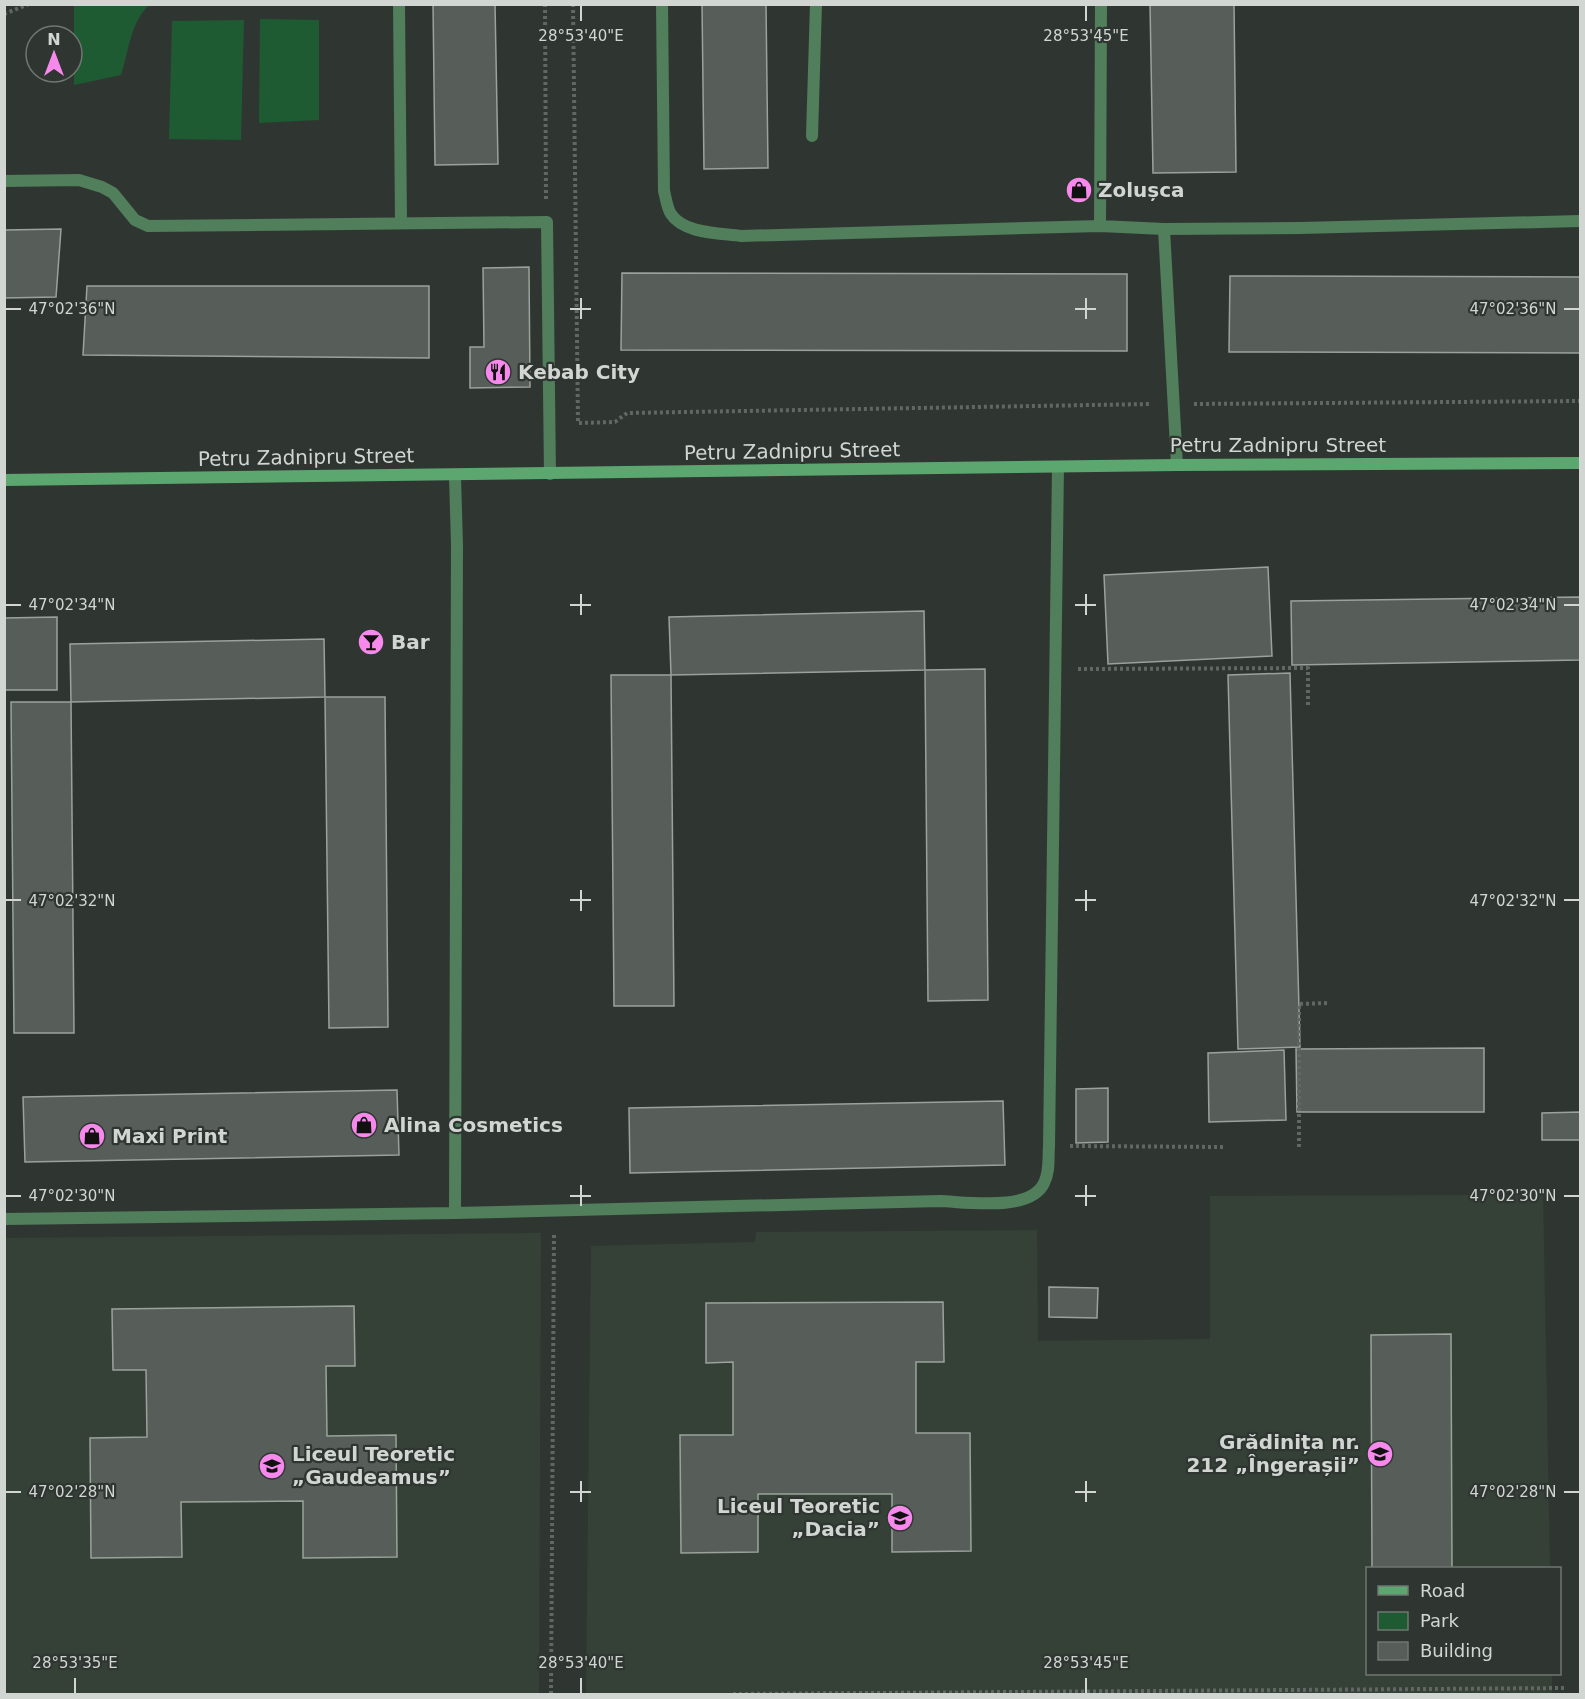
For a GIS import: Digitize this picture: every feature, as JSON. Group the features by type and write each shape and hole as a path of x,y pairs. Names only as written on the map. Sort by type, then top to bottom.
{"street":[{"name":"Petru Zadnipru Street","path":"4,480 1177,465 1581,463"}],"lane":[{"path":"399,4 402,223"},
{"path":"662,4 664,191 671,213 681,224 706,231 741,236 1100,226 1164,229 1300,228 1581,221"},
{"path":"812,136 816,4"},
{"path":"1100,226 1101,4"},
{"path":"4,181 79,180 102,187 113,193 135,220 148,226 547,222 550,474"},
{"path":"1164,229 1177,465"},
{"path":"4,1219 455,1213 940,1201 987,1203 1023,1201 1035,1195 1044,1185 1048,1169 1049,1146 1058,467"},
{"path":"455,476 457,545 455,1213"}],"path":[{"path":"4,14 29,4"},
{"path":"544,4 547,222"},
{"path":"573,4 578,423 615,422 627,413 1173,404 1581,401"},
{"path":"1055,669 1308,668 1308,708"},
{"path":"1299,1147 1299,1004 1329,1003"},
{"path":"1049,1146 1224,1147"},
{"path":"551,1695 555,1210"},
{"path":"734,1695 1566,1688"}],"shaded area":[{"name":"Liceul Teoretic „Dacia”","path":"1543,1195 1550,1567 1366,1567 1366,1675 1552,1675 1552,1694 586,1694 591,1246 755,1242 756,1232 1037,1230 1038,1341 1210,1339 1210,1196"},
{"name":"Liceul Teoretic „Gaudeamus”","path":"541,1233 539,1694 5,1694 4,1238"}],"green space":[{"path":"149,5 134,29 121,75 84,83 84,24 74,24 74,6"},
{"path":"260,19 319,20 319,120 259,123"},
{"path":"244,20 241,140 169,139 172,21"}],"building":[{"path":"433,4 495,4 498,164 435,165"},
{"path":"702,4 766,4 768,168 704,169"},
{"path":"1150,4 1234,4 1236,172 1153,173"},
{"path":"61,229 56,297 4,298 4,230"},
{"path":"529,267 530,387 470,388 470,347 484,347 483,268"},
{"path":"622,273 1127,274 1127,351 621,350"},
{"path":"1230,276 1580,277 1580,353 1229,352"},
{"path":"87,286 429,286 429,358 83,355"},
{"path":"1268,567 1272,656 1108,664 1104,575"},
{"path":"1580,597 1580,660 1292,665 1291,601"},
{"path":"924,611 925,670 671,675 669,617"},
{"path":"57,617 57,690 4,690 4,618"},
{"path":"324,639 325,697 71,702 70,644"},
{"path":"985,669 988,1000 928,1001 925,670"},
{"path":"1290,673 1300,1047 1238,1049 1228,675"},
{"path":"611,675 671,675 674,1006 614,1006"},
{"path":"325,697 385,697 388,1027 329,1028"},
{"path":"11,702 71,702 74,1033 14,1033"},
{"path":"1484,1048 1484,1112 1297,1112 1296,1049"},
{"path":"1284,1050 1286,1120 1209,1122 1208,1053"},
{"path":"1108,1088 1108,1142 1076,1143 1076,1089"},
{"path":"397,1090 399,1155 25,1162 23,1097"},
{"path":"1003,1101 1005,1165 630,1173 629,1108"},
{"path":"1580,1112 1580,1140 1542,1140 1542,1113"},
{"path":"1049,1287 1098,1288 1097,1318 1049,1317"},
{"path":"943,1302 944,1362 916,1362 916,1433 970,1433 971,1551 892,1552 892,1494 758,1494 758,1552 681,1553 680,1435 733,1435 733,1362 706,1363 706,1303"},
{"path":"354,1306 355,1366 326,1366 327,1436 396,1435 397,1557 303,1558 303,1501 181,1502 182,1557 91,1558 90,1438 147,1437 146,1370 113,1370 112,1309"},
{"path":"1451,1334 1452,1567 1372,1567 1371,1335"}],"place":[{"name":"Zolușca","path":"1079,190"},
{"name":"Kebab City","path":"498,372"},
{"name":"Bar","path":"371,642"},
{"name":"Alina Cosmetics","path":"364,1125"},
{"name":"Maxi Print","path":"92,1136"},
{"name":"Grădinița nr. 212 „Îngerașii”","path":"1380,1454"},
{"name":"Liceul Teoretic „Gaudeamus”","path":"272,1466"},
{"name":"Liceul Teoretic „Dacia”","path":"900,1518"}]}
